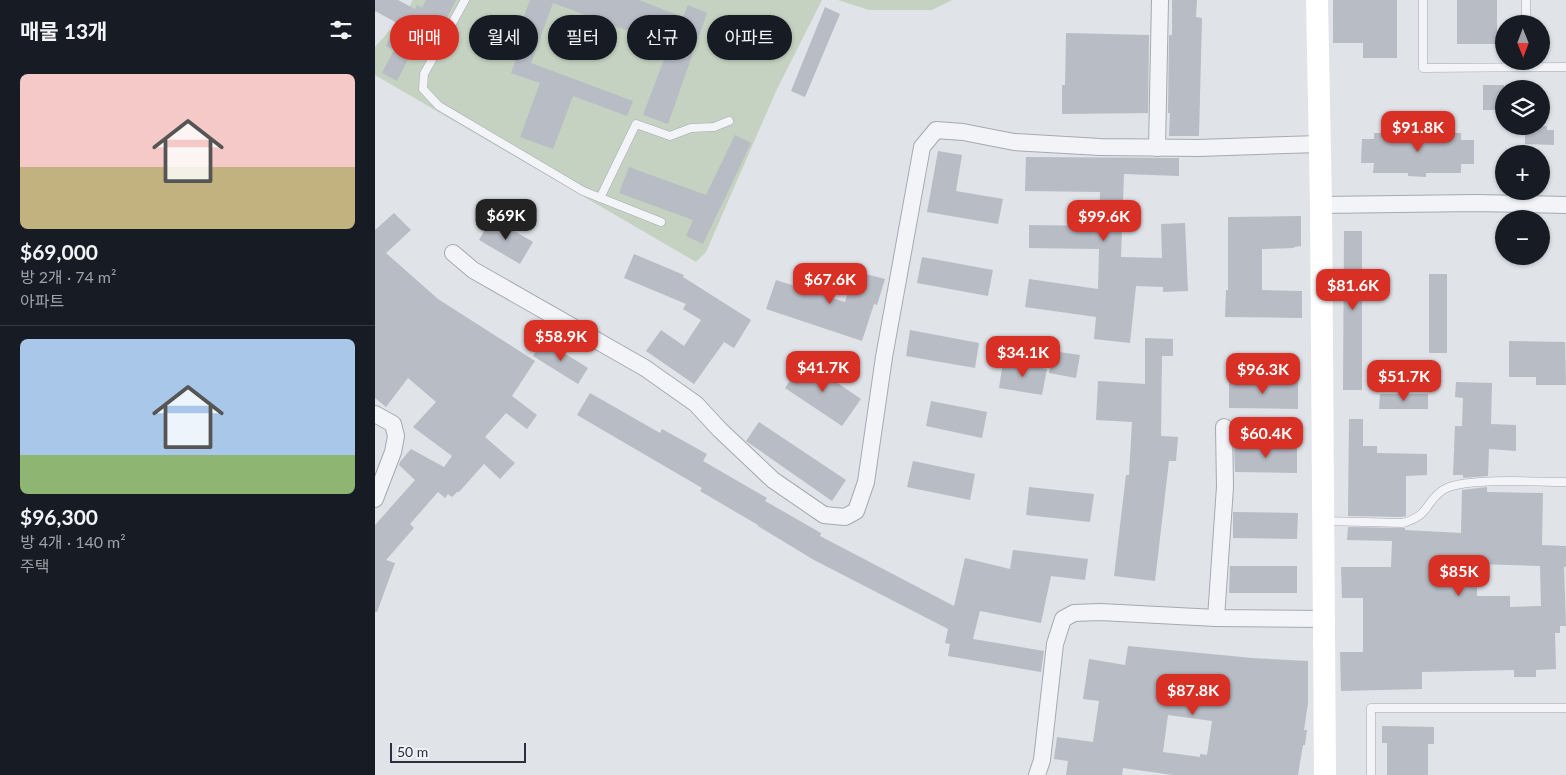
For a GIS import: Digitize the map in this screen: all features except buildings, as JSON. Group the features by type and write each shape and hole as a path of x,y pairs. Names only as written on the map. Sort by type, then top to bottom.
{"street":[{"path":"1157,148 1160,0"},
{"path":"1317,0 1321,205 1325,775"},
{"path":"453,253 473,270 645,368 696,404 719,429 773,480 824,515 845,517 856,512 866,482 884,357 922,147 935,130 963,132 1014,142 1100,147 1157,148 1319,144"},
{"path":"1321,205 1476,203 1566,205"},
{"path":"375,414 393,424 397,436 375,499"},
{"path":"1216,618 1225,488 1224,427"},
{"path":"1037,775 1041,760 1055,644 1063,619 1074,613 1100,612 1216,618 1324,619"}],"lane":[{"path":"465,0 424,74 423,89 439,106 583,190 661,222"},
{"path":"1423,0 1423,68 1495,65"},
{"path":"1526,0 1526,15"},
{"path":"1550,66 1566,67"},
{"path":"600,198 636,124 670,136 691,128 714,127 729,121"},
{"path":"1322,521 1402,523 1413,520 1422,514 1443,490 1454,485 1473,482 1566,482"},
{"path":"1371,775 1371,708 1566,708"}],"green space":[{"path":"413,0 822,0 792,59 792,15 707,15 707,60 792,60 777,89 706,252 696,262 375,75 375,47 390,30 390,60 459,60 459,15 405,15"},
{"path":"838,0 952,0 932,10 869,10"}]}
